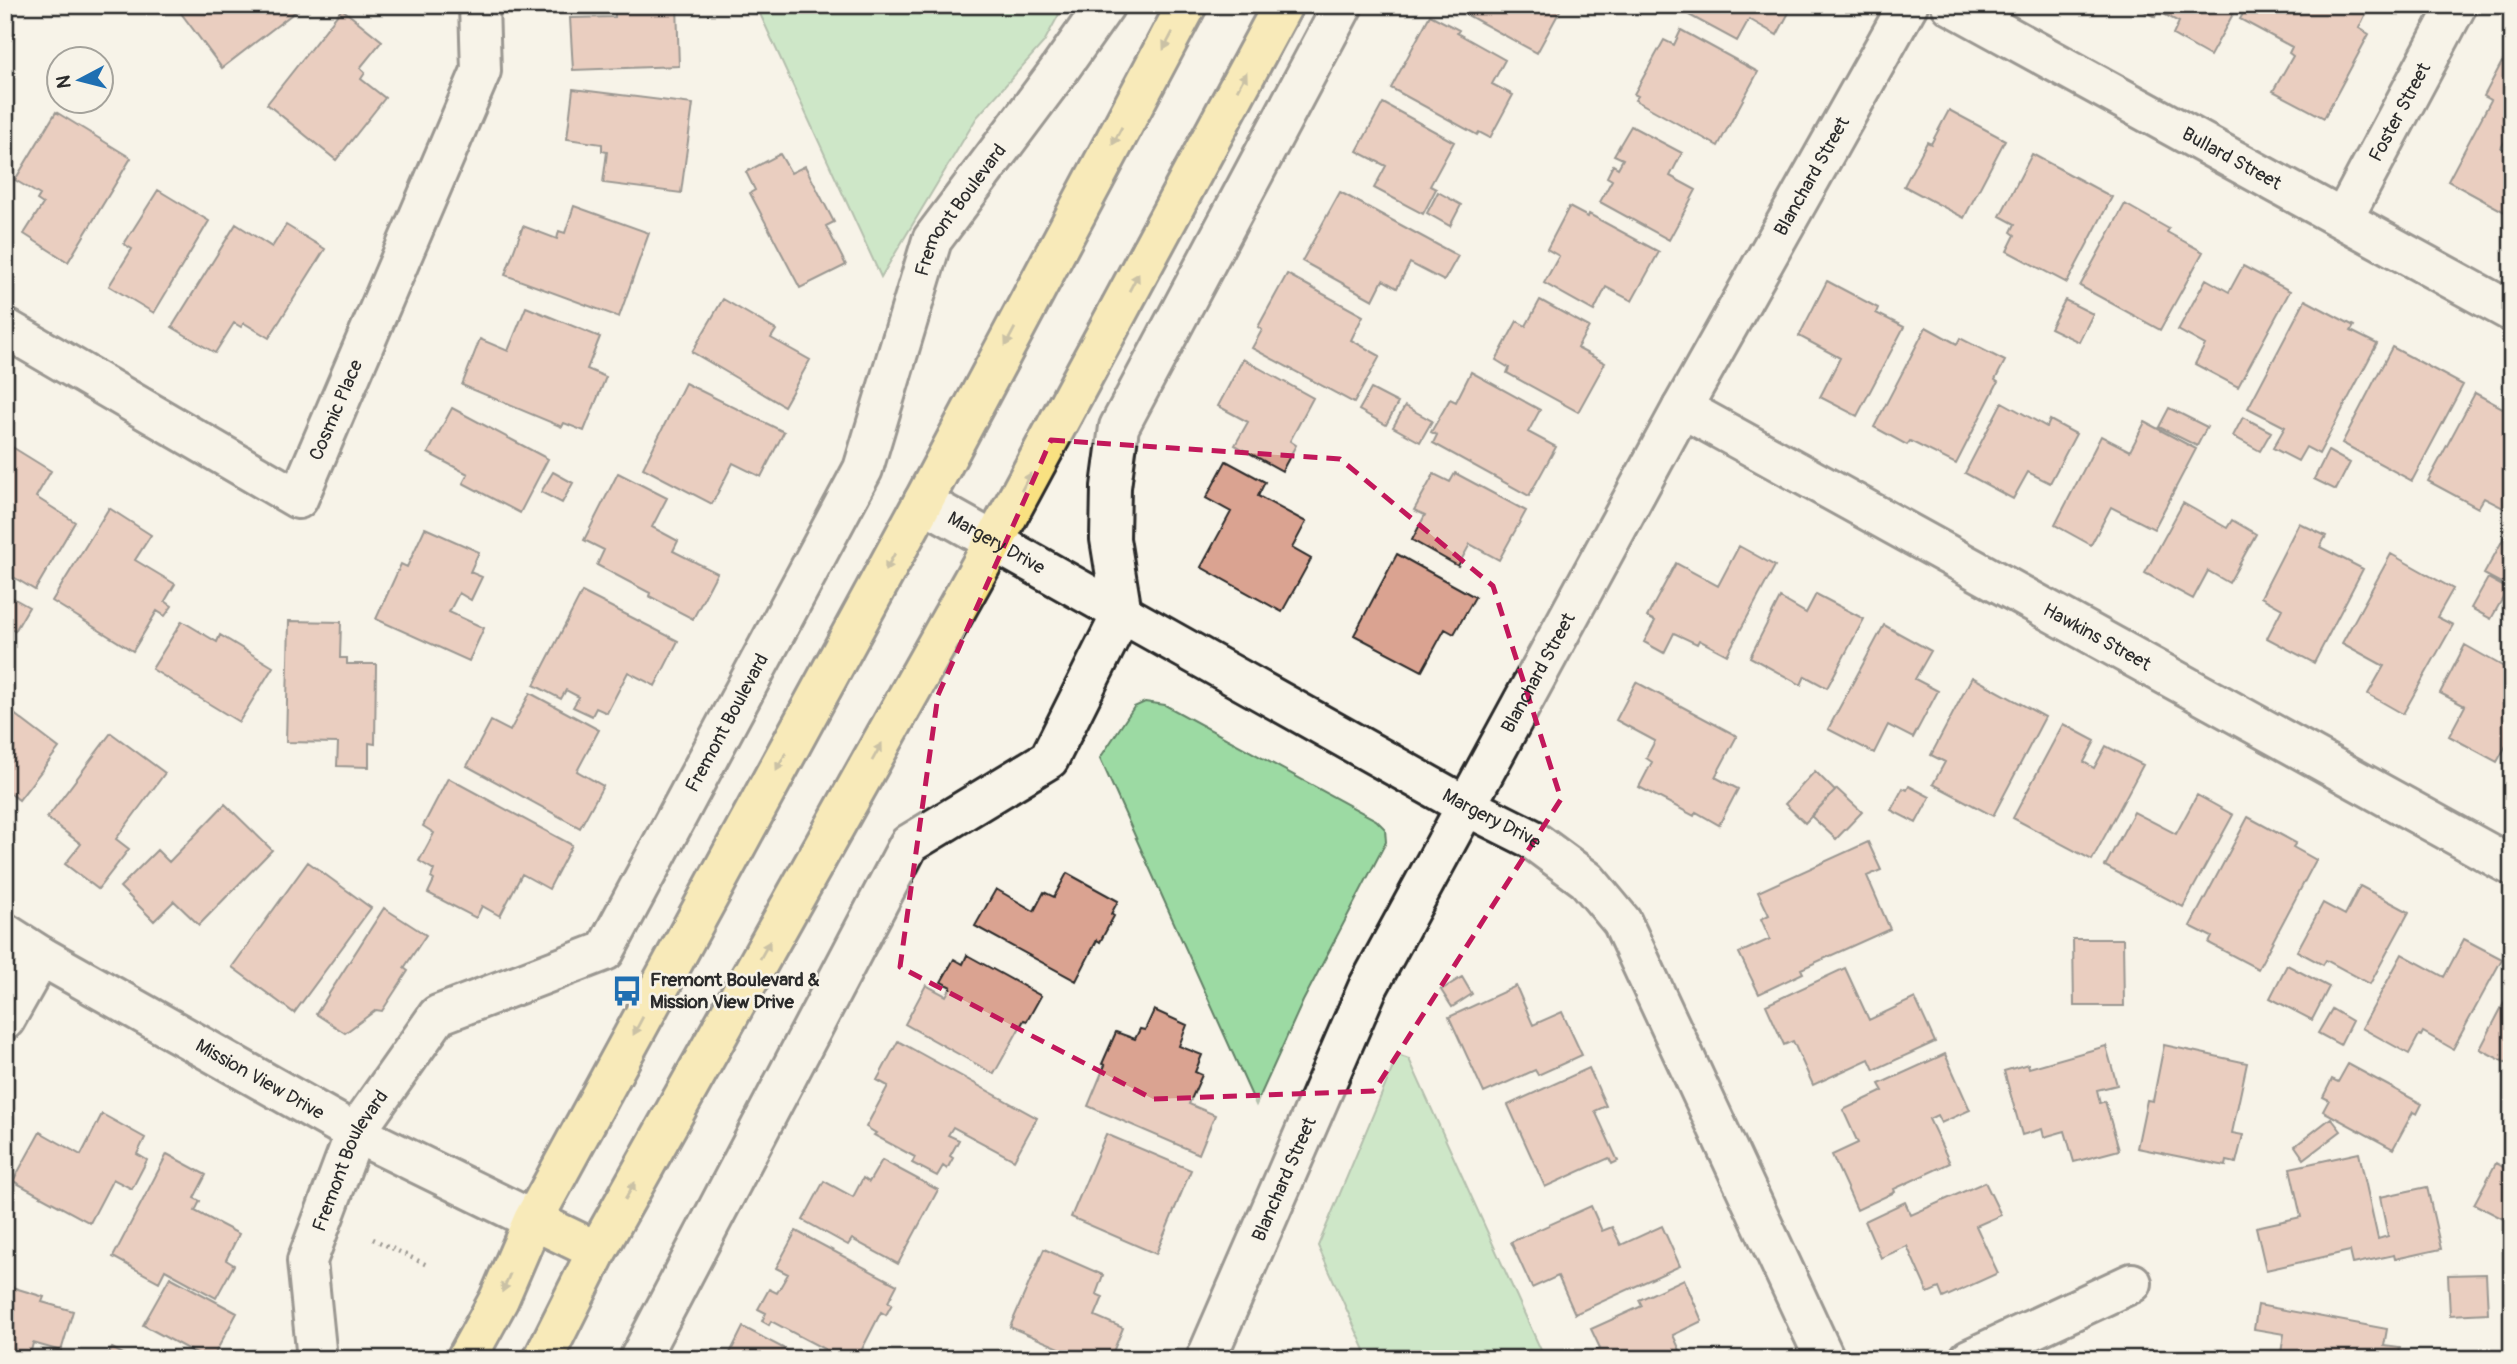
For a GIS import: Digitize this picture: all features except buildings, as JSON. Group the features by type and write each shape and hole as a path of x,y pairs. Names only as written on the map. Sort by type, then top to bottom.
{"main road":[{"path":"466,1359 499,1299 533,1220 923,502 1187,5"},
{"path":"543,1359 597,1251 994,542 1283,5"},
{"name":"Mission View Drive","path":"533,1220 597,1251"}],"street":[{"name":"Cosmic Place","path":"5,328 298,499 481,71 479,5"},
{"name":"Fremont Boulevard","path":"317,1359 307,1261 355,1133 438,1015 606,951 863,469 932,240 1105,5"},
{"path":"639,1359 909,844 1049,759 1122,613 1110,539 1111,487 1119,426 1343,5"},
{"name":"Blanchard Street","path":"1206,1359 1368,987 1682,408 1908,5"},
{"name":"Bullard Street","path":"1951,5 2512,312"},
{"name":"Foster Street","path":"2343,219 2457,5"},
{"name":"Hawkins Street","path":"1682,408 2512,866"},
{"name":"Margery Drive","path":"923,502 1466,806 1530,838 1587,880 1622,922 1825,1359"},
{"name":"Mission View Drive","path":"5,933 41,956 355,1133 533,1220"},
{"path":"5,1020 41,956"},
{"path":"1969,1359 2132,1283"}],"path":[{"path":"373,1239 429,1266"}],"highlighted area":[{"path":"1051,440 1340,459 1493,586 1561,799 1374,1091 1153,1099 900,967 938,695"}],"green space":[{"path":"756,5 1064,5 1044,42 977,117 881,277"},
{"path":"1145,702 1165,705 1376,820 1385,829 1386,842 1303,1001 1256,1105 1100,758 1134,707"},
{"path":"1398,1055 1409,1059 1545,1359 1369,1359 1318,1246"}],"place":[{"name":"Fremont Boulevard & Mission View Drive","path":"627,991"}]}
